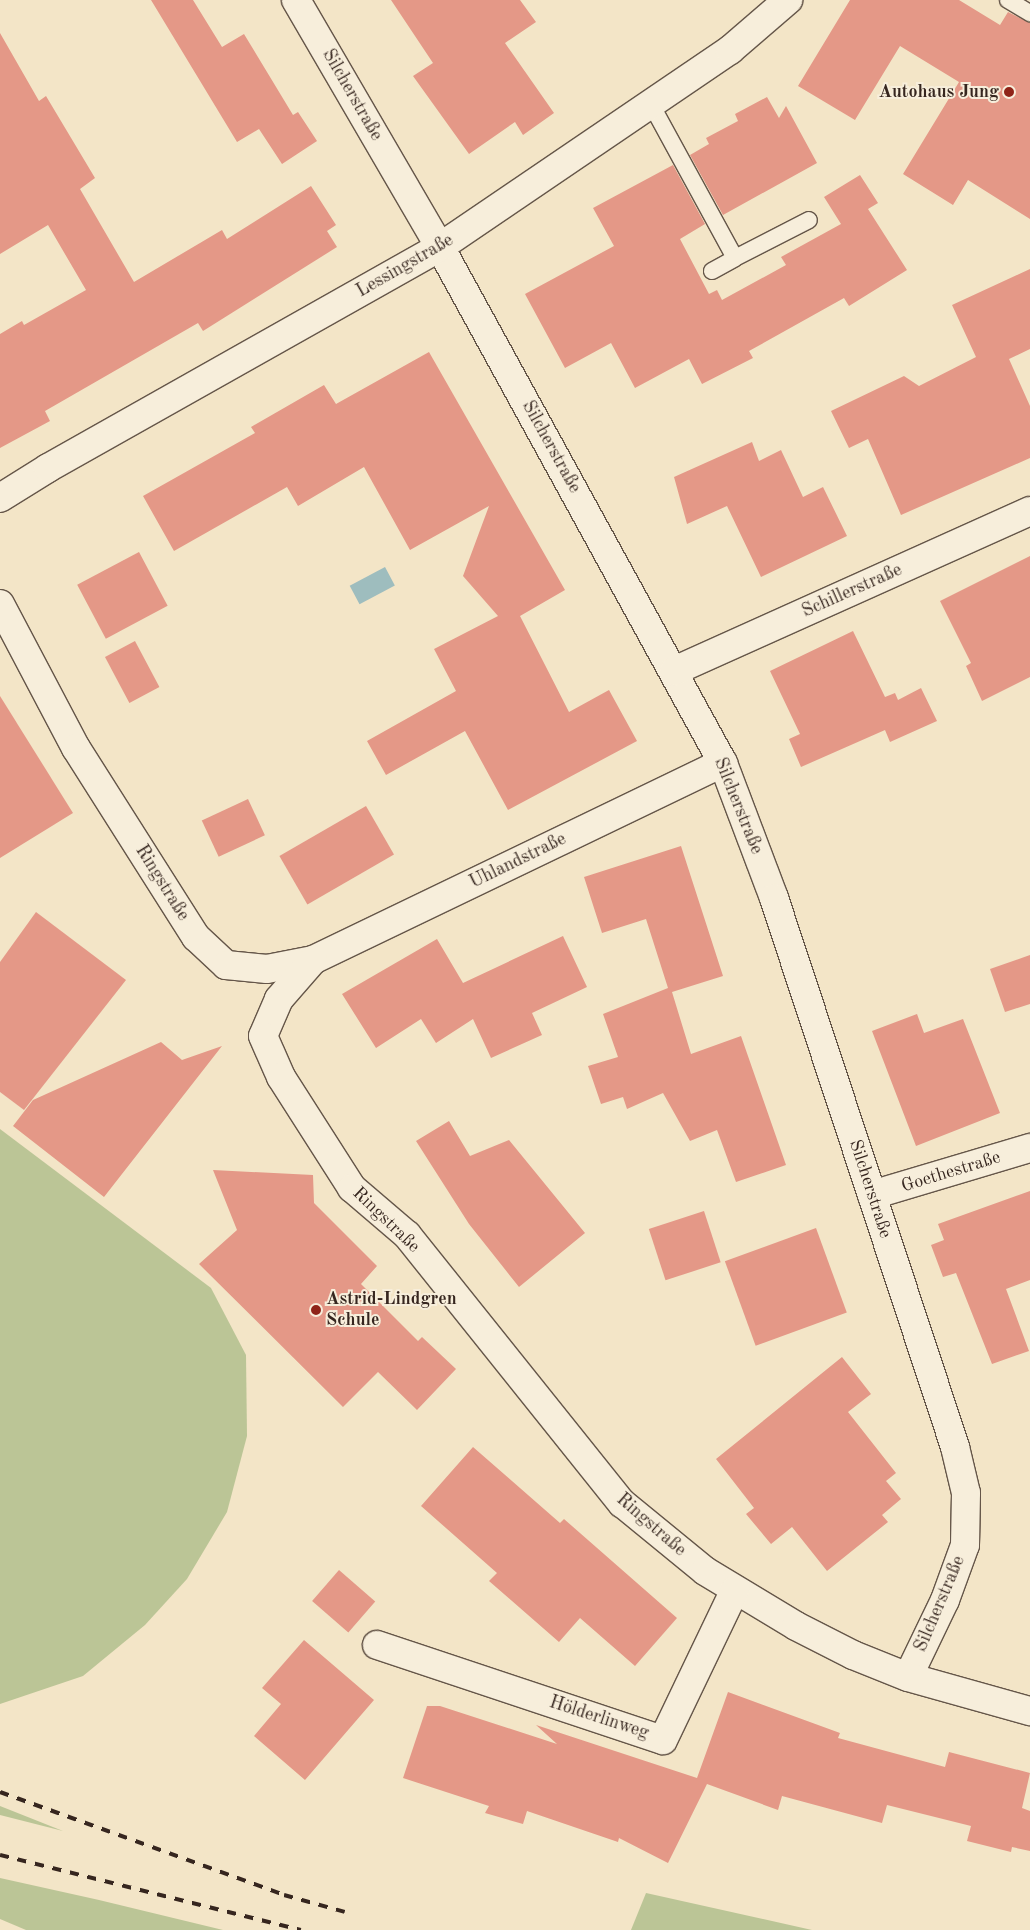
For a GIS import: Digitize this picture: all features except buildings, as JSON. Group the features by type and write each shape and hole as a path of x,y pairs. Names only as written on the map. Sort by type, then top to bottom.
{"street":[{"name":"Silcherstraße","path":"296,0 440,247 723,763 774,898 955,1447 966,1493 965,1544 945,1600 908,1677"},
{"name":"Lessingstraße","path":"0,498 440,247 730,50 788,0"},
{"name":"Schillerstraße","path":"674,671 1030,511"},
{"name":"Ringstraße","path":"0,604 76,748 196,937 226,965 266,969 313,960"},
{"name":"Uhlandstraße","path":"313,960 723,763"},
{"name":"Ringstraße","path":"313,960 279,999 263,1036 281,1077 352,1188 407,1236 622,1503 705,1571 735,1590 844,1651 908,1677 1030,1711"},
{"name":"Goethestraße","path":"872,1195 1030,1148"},
{"name":"Hölderlinweg","path":"377,1645 663,1740 735,1590"}],"lane":[{"path":"1008,0 1030,13"},
{"path":"651,104 735,258"},
{"path":"712,271 809,220"}],"green space":[{"path":"0,1129 211,1288 246,1355 247,1436 227,1512 187,1579 145,1625 83,1676 0,1704"},
{"path":"0,1806 63,1831 0,1815"},
{"path":"0,1878 223,1930 26,1930 0,1919"},
{"path":"646,1893 812,1930 631,1930"}],"water":[{"path":"385,567 395,586 360,604 350,586"}],"railway":[{"path":"0,1792 284,1895 345,1912"},
{"path":"0,1855 301,1930"}],"place":[{"name":"Autohaus Jung","path":"1009,92"},
{"name":"Astrid-Lindgren Schule","path":"316,1310"}]}
